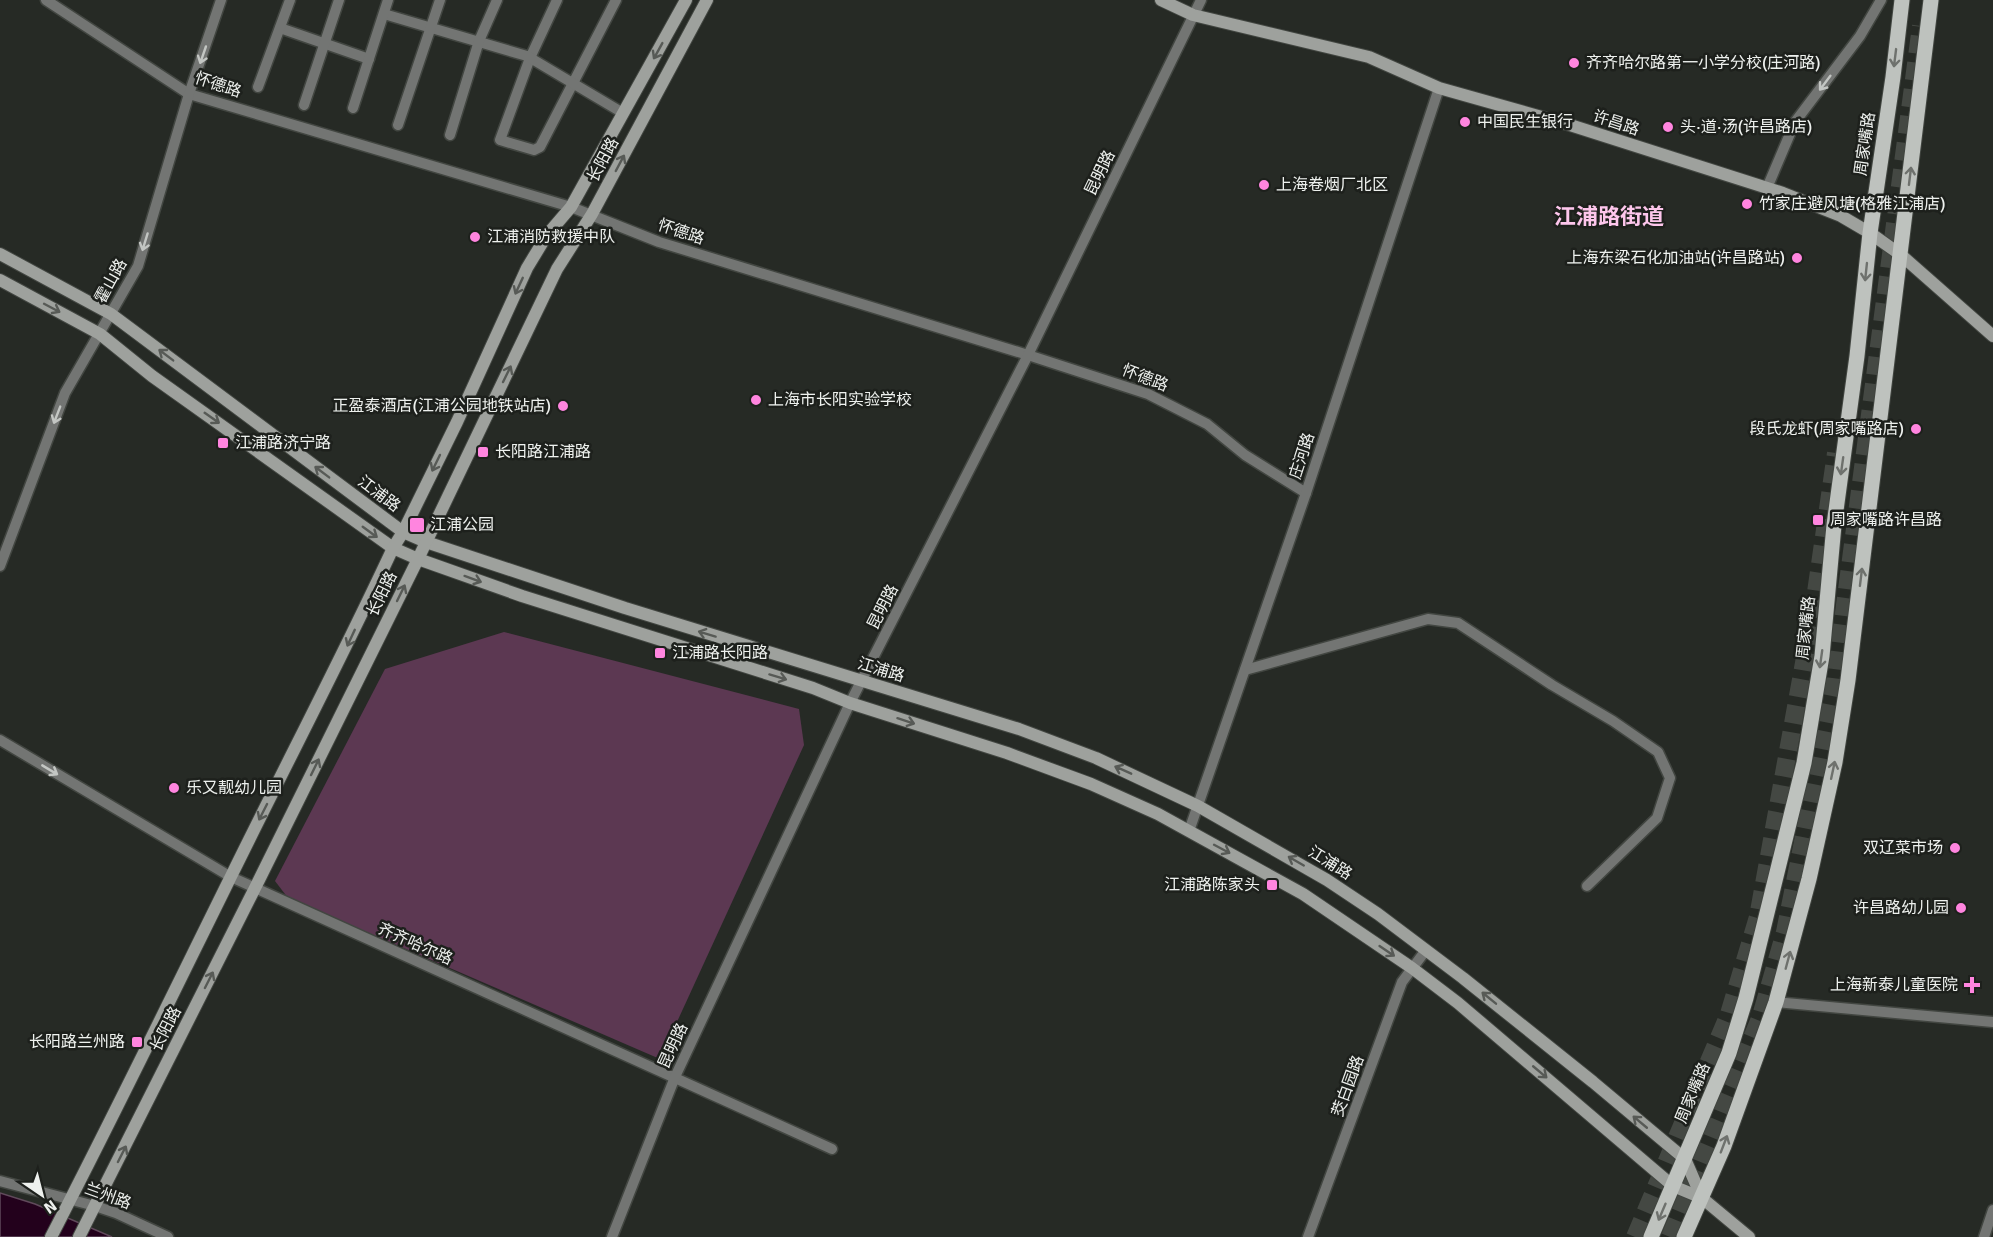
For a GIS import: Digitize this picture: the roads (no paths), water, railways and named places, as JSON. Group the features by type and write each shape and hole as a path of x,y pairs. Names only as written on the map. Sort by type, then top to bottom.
{"main road":[{"name":"长阳路","path":"51,1237 345,652 393,548 457,422 527,268 547,235 571,207 686,0"},
{"name":"长阳路","path":"79,1237 418,559 557,269 592,214 707,0"},
{"name":"许昌路","path":"1161,0 1193,15 1369,57 1439,88 1570,125 1767,188 1840,216 1870,233 1901,255 1993,336"},
{"name":"周家嘴路","path":"1651,1237 1729,1053 1746,998 1804,764 1822,656 1834,525 1857,356 1870,233 1902,0"},
{"path":"1684,1237 1724,1146 1776,1002 1809,879 1837,750 1848,681 1931,0"},
{"name":"江浦路","path":"0,254 111,314 403,532 426,542 625,608 1019,729 1096,759 1198,806 1327,880 1426,950 1552,1049 1684,1159 1702,1198"},
{"name":"江浦路","path":"0,280 100,334 152,376 393,548 522,596 813,688 850,703 1040,765 1091,784 1158,814 1303,894 1412,968 1458,1003 1673,1186 1702,1198 1749,1237"}],"street":[{"name":"怀德路","path":"46,0 189,94 571,207 659,242 1148,394 1207,424 1245,454 1306,493"},
{"name":"霍山路","path":"0,566 65,393 138,266 189,94 221,0"},
{"path":"258,87 290,0"},
{"path":"304,105 339,0"},
{"path":"353,108 388,0"},
{"path":"398,125 440,0"},
{"path":"450,135 479,41 497,0"},
{"path":"557,0 530,58 500,140 534,150 540,147 616,0"},
{"name":"昆明路","path":"612,1237 675,1077 850,703 1028,355 1200,0"},
{"path":"1767,188 1795,122 1860,36 1881,0"},
{"path":"384,14 530,58 623,113"},
{"path":"280,28 369,59"},
{"name":"庄河路","path":"1189,831 1306,493 1439,88"},
{"path":"1245,670 1428,619 1458,623 1658,752 1670,778 1657,818 1587,886"},
{"name":"齐齐哈尔路","path":"0,740 231,877 832,1149"},
{"name":"茭白园路","path":"1308,1237 1402,982 1426,950"},
{"path":"1776,1002 1993,1022"},
{"name":"兰州路","path":"0,1180 71,1198 116,1213 168,1237"},
{"path":"1984,1237 1993,1210"}],"tunnel":[{"path":"1670,1237 1761,1016 1785,932 1835,681 1921,26"},
{"path":"1635,1237 1729,1014 1758,917 1813,613 1836,453"}],"place":[{"name":"齐齐哈尔路第一小学分校(庄河路)","path":"1574,63"},
{"name":"中国民生银行","path":"1465,122"},
{"name":"头·道·汤(许昌路店)","path":"1668,127"},
{"name":"上海卷烟厂北区","path":"1264,185"},
{"name":"竹家庄避风塘(格雅江浦店)","path":"1747,204"},
{"name":"江浦消防救援中队","path":"475,237"},
{"name":"上海东梁石化加油站(许昌路站)","path":"1797,258"},
{"name":"上海市长阳实验学校","path":"756,400"},
{"name":"正盈泰酒店(江浦公园地铁站店)","path":"563,406"},
{"name":"段氏龙虾(周家嘴路店)","path":"1916,429"},
{"name":"江浦路济宁路","path":"223,443"},
{"name":"长阳路江浦路","path":"483,452"},
{"name":"周家嘴路许昌路","path":"1818,520"},
{"name":"江浦公园","path":"417,525"},
{"name":"江浦路长阳路","path":"660,653"},
{"name":"乐又靓幼儿园","path":"174,788"},
{"name":"双辽菜市场","path":"1955,848"},
{"name":"江浦路陈家头","path":"1272,885"},
{"name":"许昌路幼儿园","path":"1961,908"},
{"name":"上海新泰儿童医院","path":"1972,985"},
{"name":"长阳路兰州路","path":"137,1042"}],"district":[{"name":"江浦路街道","path":"1609,216"}]}
